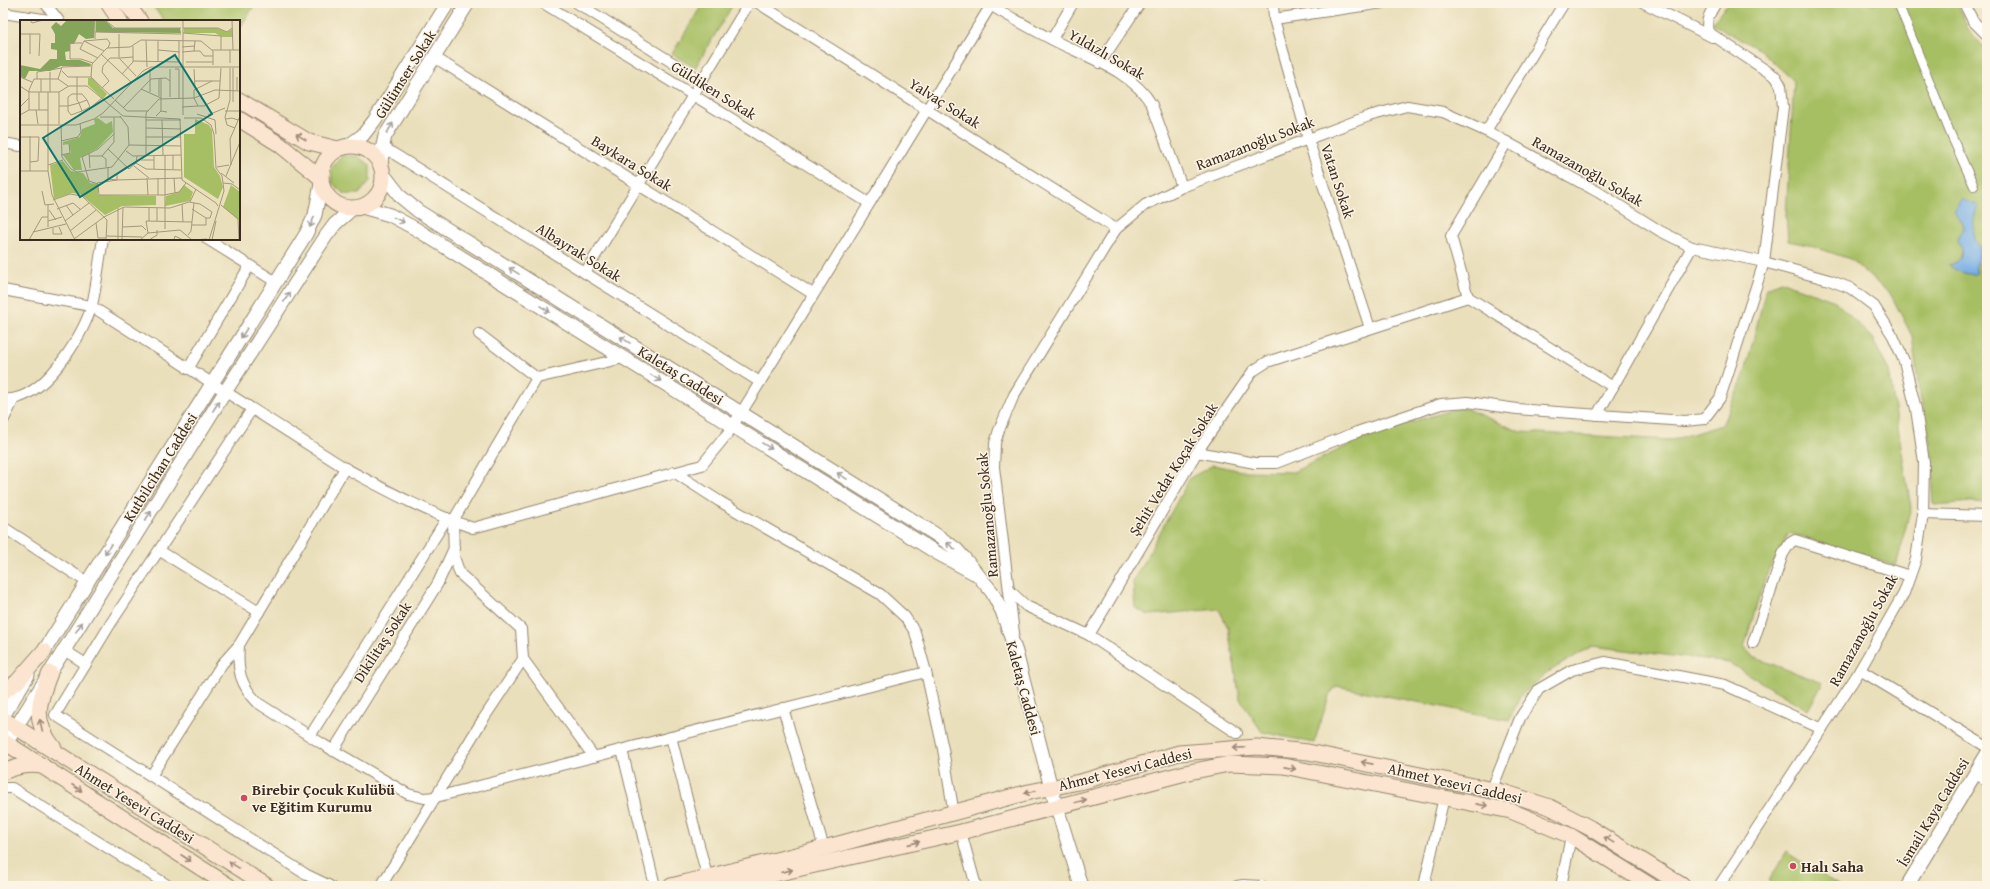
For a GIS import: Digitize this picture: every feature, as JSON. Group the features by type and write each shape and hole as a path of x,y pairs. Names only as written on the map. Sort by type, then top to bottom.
{"main road":[{"path":"108,3 119,20"},
{"path":"126,3 139,20"},
{"path":"240,101 309,142 343,147 358,146 368,150 376,156 382,170 383,186 378,195 371,202 357,208 341,207 332,202 325,194 321,181 323,164 329,155 343,147"},
{"path":"240,120 279,144 321,181"},
{"path":"5,689 17,682 44,651"},
{"path":"50,673 40,698 39,721 46,739 62,757"},
{"name":"Ahmet Yesevi Caddesi","path":"3,719 267,886"},
{"name":"Ahmet Yesevi Caddesi","path":"4,744 44,767 230,886"},
{"name":"Ahmet Yesevi Caddesi","path":"671,886 954,814 1030,792 1084,781 1179,753 1257,747 1308,752 1492,789 1550,808 1590,828 1683,886"},
{"name":"Ahmet Yesevi Caddesi","path":"722,886 961,832 1189,772 1229,764 1283,766 1511,811 1571,836 1651,886"},
{"path":"3,772 20,766 32,765 44,767"}],"street":[{"path":"45,3 57,20"},
{"path":"343,147 363,135 374,121 448,3"},
{"name":"Gülümser Sokak","path":"382,170 385,136 468,3"},
{"name":"Güldiken Sokak","path":"544,3 870,203"},
{"path":"577,3 702,81"},
{"path":"585,273 749,3"},
{"name":"Yalvaç Sokak","path":"758,3 1116,229"},
{"path":"1052,39 1073,3"},
{"path":"1100,63 1140,3"},
{"name":"Vatan Sokak","path":"1273,3 1274,19 1308,138 1370,328"},
{"path":"1274,19 1383,3"},
{"path":"1486,131 1564,3"},
{"path":"1644,3 1722,42"},
{"path":"1197,452 1255,463 1277,463 1357,432 1441,404 1468,402 1517,409 1597,415 1686,421 1704,419 1720,398 1764,262 1783,107 1781,86 1776,77 1708,32 1706,24 1708,17 1716,3"},
{"path":"1898,3 1974,186"},
{"path":"1964,3 1973,21 1987,35"},
{"path":"3,290 91,306 345,468 386,490 450,520 472,528 702,465 741,413 813,294 928,110 989,4"},
{"name":"Yıldızlı Sokak","path":"989,4 1052,39 1100,63 1132,82 1146,94 1152,105 1182,187"},
{"path":"3,13 51,20"},
{"name":"Baykara Sokak","path":"434,57 813,294"},
{"name":"Ramazanoğlu Sokak","path":"1016,652 994,467 995,444 999,430 1014,395 1116,229 1145,205 1182,187 1369,116 1408,106 1443,112 1507,142 1598,192 1660,231 1692,247 1764,262 1829,280 1850,288 1874,306 1893,336 1904,361 1916,409 1924,462 1923,514 1916,559 1904,593 1860,670 1719,886"},
{"path":"1507,142 1451,236 1468,297 1613,387"},
{"path":"3,143 20,146"},
{"name":"Albayrak Sokak","path":"383,147 760,382"},
{"name":"Kaletaş Caddesi","path":"382,170 401,197 418,211 946,541 956,549 978,574 997,601 1016,652 1051,788 1081,886"},
{"name":"Kutbilcihan Caddesi","path":"3,716 310,226 315,215 321,181"},
{"name":"Kutbilcihan Caddesi","path":"4,744 50,673 225,392 326,236 334,224 357,208"},
{"name":"Kaletaş Caddesi","path":"357,208 390,215 406,224 733,425 937,553 978,574"},
{"path":"3,399 14,399 36,390 59,365 77,337 91,306 103,240"},
{"path":"209,240 276,282"},
{"path":"1597,415 1692,247"},
{"path":"188,369 250,265"},
{"name":"Şehit Vedat Koçak Sokak","path":"1089,635 1197,452 1253,371 1268,362 1468,297"},
{"path":"480,334 537,378"},
{"path":"310,736 450,520 537,378 624,358"},
{"path":"3,421 14,399"},
{"path":"252,409 160,551 111,623 55,715 307,875 330,886"},
{"path":"151,776 218,670 239,645 345,468"},
{"path":"674,472 719,501 880,594 905,616 915,632 926,672 943,749 954,814"},
{"path":"1923,514 1987,516"},
{"path":"450,520 454,557 460,574 521,629 523,659 594,757"},
{"path":"3,527 87,582"},
{"path":"1753,643 1783,554 1790,543 1796,540 1910,576"},
{"name":"Dikilitaş Sokak","path":"333,751 438,583 454,548"},
{"path":"160,551 259,612"},
{"path":"1009,590 1026,606 1089,635 1237,733"},
{"path":"239,645 237,664 242,680 251,696 258,703 333,751 408,794 424,798 436,797 926,672"},
{"path":"64,650 86,664"},
{"path":"381,886 482,721 523,659"},
{"path":"1492,789 1520,718 1539,689 1572,670 1605,662 1725,685 1822,730"},
{"path":"1860,670 1987,747"},
{"path":"783,708 824,848"},
{"path":"671,737 707,876"},
{"path":"622,750 655,886"},
{"name":"İsmail Kaya Caddesi","path":"1907,886 1987,754"},
{"path":"1975,773 1987,781"},
{"path":"3,788 12,788 169,886"},
{"path":"1424,886 1444,797"},
{"path":"961,832 976,886"},
{"path":"1561,886 1571,836"},
{"path":"1237,886 1243,884 1262,886"}],"green space":[{"path":"150,3 256,3 240,27 240,20 164,20"},
{"path":"703,3 734,3 695,68 672,54"},
{"path":"1728,3 1957,3 1968,29 1987,51 1987,503 1972,502 1934,505 1930,443 1919,391 1912,336 1891,295 1850,259 1808,245 1788,241 1786,215 1794,81 1760,50 1712,24"},
{"path":"342,156 357,156 370,165 370,181 359,194 344,194 332,183 331,168"},
{"path":"1780,281 1835,301 1872,338 1889,371 1911,508 1895,566 1789,533 1765,578 1744,647 1753,657 1823,683 1808,710 1729,663 1592,646 1550,671 1520,696 1509,720 1336,686 1329,696 1314,743 1262,732 1240,699 1228,628 1219,609 1149,615 1135,608 1133,581 1190,478 1213,465 1242,471 1293,472 1374,433 1462,407 1521,432 1672,440 1722,425 1744,376 1766,289"},
{"name":"Halı Saha","path":"1786,852 1838,886 1776,886 1768,881"}],"water":[{"path":"1961,199 1973,204 1975,202 1978,206 1973,228 1974,237 1980,249 1976,264 1977,274 1958,271 1948,265 1957,262 1961,255 1962,248 1957,242 1958,236 1964,228 1963,223 1954,211"}],"place":[{"name":"Birebir Çocuk Kulübü ve Eğitim Kurumu","path":"244,798"},
{"name":"Halı Saha","path":"1793,866"}]}
